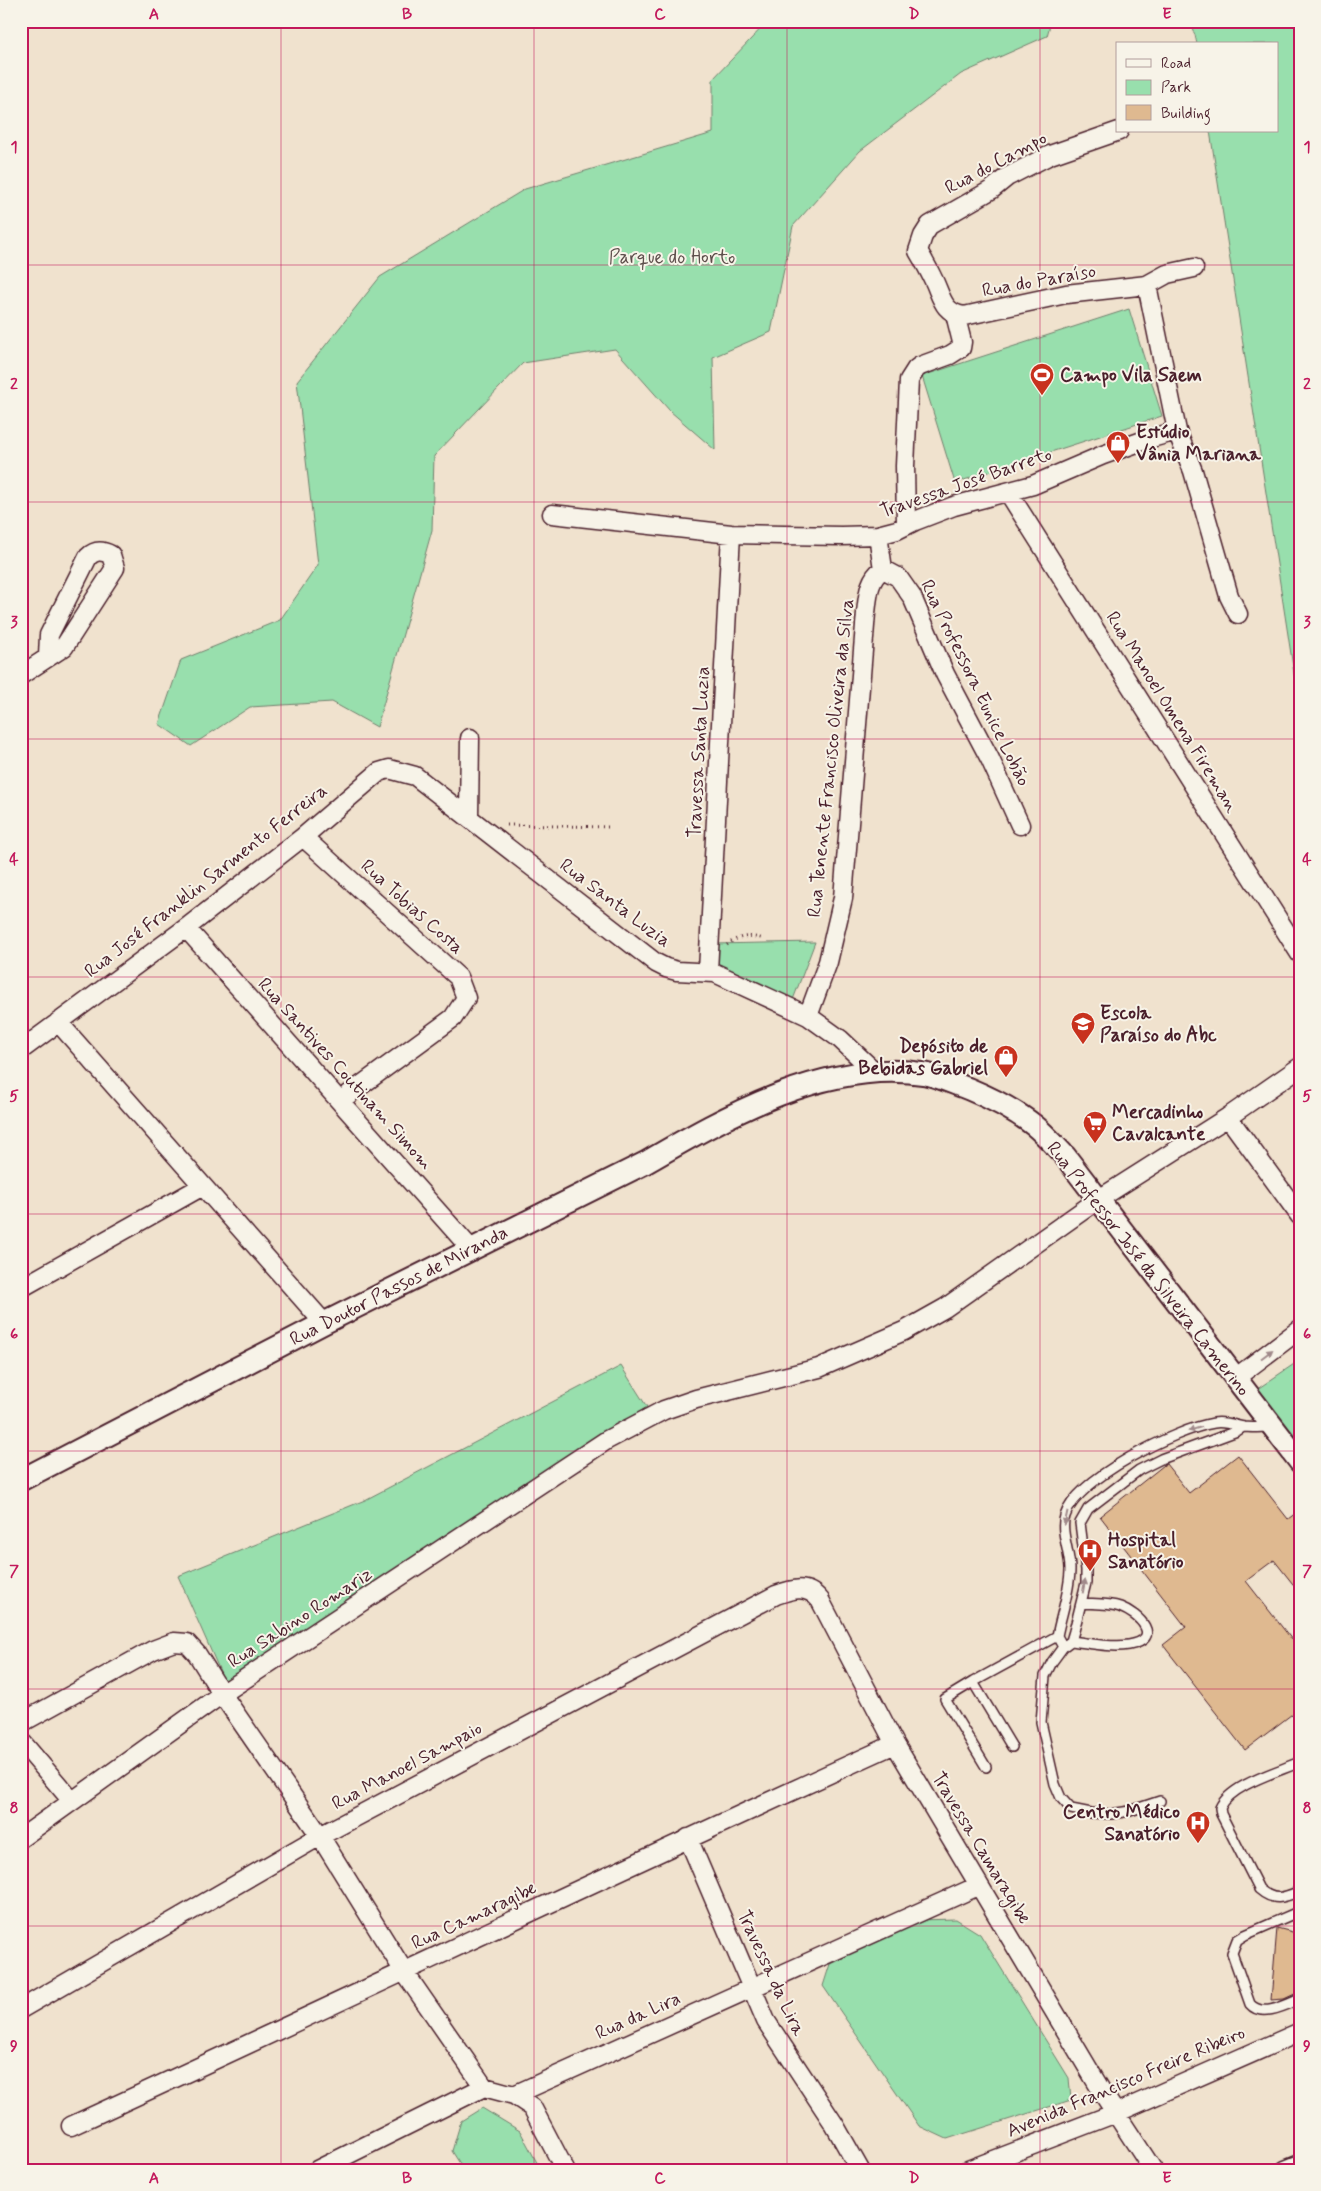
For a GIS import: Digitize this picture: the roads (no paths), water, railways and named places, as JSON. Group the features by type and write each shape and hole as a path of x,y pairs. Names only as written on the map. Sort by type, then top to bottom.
{"street":[{"name":"Rua do Campo","path":"955,314 942,302 936,285 918,251 923,236 930,225 946,214 976,199 1026,166 1050,155 1116,132"},
{"name":"Rua do Paraíso","path":"955,314 976,314 1066,294 1147,285 1167,274 1194,268"},
{"path":"1147,285 1177,431 1201,496 1229,596 1238,614"},
{"path":"906,525 909,380 920,366 950,355 961,348 962,342 955,314"},
{"name":"Travessa José Barreto","path":"552,514 732,534 878,535 897,530 954,506 1033,485 1130,445 1177,431"},
{"name":"Rua Manoel Omena Fireman","path":"1008,492 1300,954"},
{"name":"Travessa Santa Luzia","path":"708,966 732,534"},
{"path":"878,535 882,569"},
{"path":"21,675 64,648 115,568 111,555 98,551 88,557 49,635 48,657"},
{"name":"Rua Professora Eunice Lobão","path":"882,569 898,577 912,597 945,674 990,759 1020,825"},
{"name":"Rua Tenente Francisco Oliveira da Silva","path":"808,1016 828,962 843,898 869,587 876,573 882,569"},
{"path":"470,738 473,821"},
{"name":"Rua José Franklin Sarmento Ferreira","path":"23,1046 186,928 303,837 379,772 389,769 402,771 422,781"},
{"name":"Rua Santa Luzia","path":"422,781 656,963 677,971 708,966 715,973 808,1016 840,1039 874,1071"},
{"name":"Rua Tobias Costa","path":"303,837 458,977 466,998 453,1018 341,1100"},
{"name":"Rua Santives Coutinam Simom","path":"186,928 341,1100 471,1249"},
{"path":"58,1022 201,1187 324,1323"},
{"name":"Rua Sabino Romariz","path":"21,1838 222,1694 607,1440 664,1410 705,1396 819,1368 904,1331 944,1308 1099,1199 1228,1117 1300,1067"},
{"name":"Rua Professor José da Silveira Camerino","path":"778,1096 819,1082 874,1071 928,1075 1006,1106 1036,1127 1065,1156 1099,1199 1234,1379 1300,1462"},
{"name":"Rua Doutor Passos de Miranda","path":"21,1480 324,1323 645,1163 717,1124 778,1096"},
{"path":"1228,1117 1300,1216"},
{"path":"21,1288 201,1187"},
{"path":"1234,1379 1300,1329"},
{"name":"Rua Manoel Sampaio","path":"21,2009 320,1836 776,1595 794,1589 806,1589 814,1593 820,1600"},
{"name":"Travessa Camaragibe","path":"820,1600 895,1744 978,1886 1116,2113 1153,2170"},
{"path":"21,1724 153,1650 174,1642 187,1643 197,1654 222,1694 320,1836 405,1973 484,2087 514,2095 532,2107 565,2170"},
{"path":"21,1741 72,1802"},
{"name":"Rua Camaragibe","path":"71,2126 405,1973 688,1838 895,1744"},
{"name":"Travessa da Lira","path":"688,1838 766,2021 834,2124 860,2170"},
{"name":"Rua da Lira","path":"514,2095 978,1886"},
{"name":"Avenida Francisco Freire Ribeiro","path":"968,2170 1116,2113 1300,2032"},
{"path":"317,2170 484,2087"},
{"path":"1285,2170 1300,2164"}],"lane":[{"path":"1063,1647 1057,1636 1070,1575 1064,1522 1065,1516 1075,1500 1092,1484 1130,1457 1153,1445 1214,1423 1224,1422 1243,1426 1273,1428"},
{"path":"1160,1801 1130,1811 1111,1814 1091,1813 1072,1808 1061,1798 1055,1784 1041,1722 1045,1676 1063,1647 1071,1641 1081,1603 1086,1570 1080,1523 1088,1509 1139,1470 1161,1458 1237,1430 1243,1426"},
{"path":"1071,1641 1129,1646 1139,1642 1146,1635 1147,1628 1142,1620 1131,1611 1117,1606 1081,1603"},
{"path":"986,1767 945,1699 1057,1636"},
{"path":"973,1682 1012,1747"},
{"path":"1300,1762 1239,1788 1228,1796 1220,1808 1221,1814 1260,1889 1275,1899 1284,1898 1300,1891"},
{"path":"1300,1912 1244,1935 1237,1940 1232,1953 1250,2004 1256,2010 1282,2007 1300,1999"}],"place":[{"name":"Campo Vila Saem","path":"1042,396"},
{"name":"Estúdio Vânia Mariana","path":"1118,464"},
{"name":"Escola Paraíso do Abc","path":"1083,1045"},
{"name":"Depósito de Bebidas Gabriel","path":"1006,1078"},
{"name":"Mercadinho Cavalcante","path":"1095,1144"},
{"name":"Hospital Sanatório","path":"1090,1572"},
{"name":"Centro Médico Sanatório","path":"1198,1844"}],"park label":[{"name":"Parque do Horto","path":"672,257"}]}
